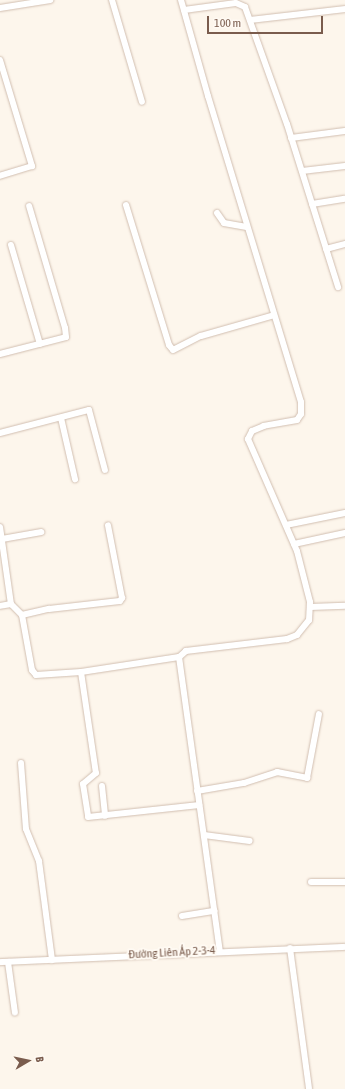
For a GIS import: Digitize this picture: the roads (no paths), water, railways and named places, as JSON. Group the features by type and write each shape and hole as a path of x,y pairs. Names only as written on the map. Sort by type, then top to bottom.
{"street":[{"path":"0,8 50,0"},
{"path":"112,0 142,102"},
{"path":"0,527 11,604 22,615 32,670 36,675 81,672 179,656 186,651 286,640 305,628 309,620 310,607 306,579 294,544 248,439 252,431 274,423 297,420 301,414 301,402 182,0"},
{"path":"184,10 236,3 245,7 302,171 338,288"},
{"path":"250,20 345,9"},
{"path":"0,60 32,166 30,169 0,176"},
{"path":"291,138 345,131"},
{"path":"302,171 345,166"},
{"path":"312,204 345,199"},
{"path":"126,204 169,345 173,350 201,336 274,315"},
{"path":"0,354 66,337 65,328 29,206"},
{"path":"217,213 224,223 248,227"},
{"path":"326,249 345,244"},
{"path":"11,245 40,344"},
{"path":"0,433 89,410 105,470"},
{"path":"61,418 75,479"},
{"path":"286,525 345,513"},
{"path":"22,615 49,609 120,601 122,598 108,525"},
{"path":"2,539 41,532"},
{"path":"294,544 345,533"},
{"path":"0,606 11,604"},
{"path":"310,607 345,606"},
{"path":"179,656 220,951"},
{"path":"81,672 96,773 83,784 88,817 199,805"},
{"path":"197,791 244,783 277,772 307,778 319,714"},
{"path":"21,763 26,829 39,861 52,960"},
{"path":"102,786 105,816"},
{"path":"204,835 250,841"},
{"path":"311,882 345,882"},
{"path":"182,916 215,911"},
{"name":"Đường Liên Ấp 2-3-4","path":"0,962 220,951 345,947"},
{"path":"290,948 309,1089"},
{"path":"8,962 16,1013"}]}
